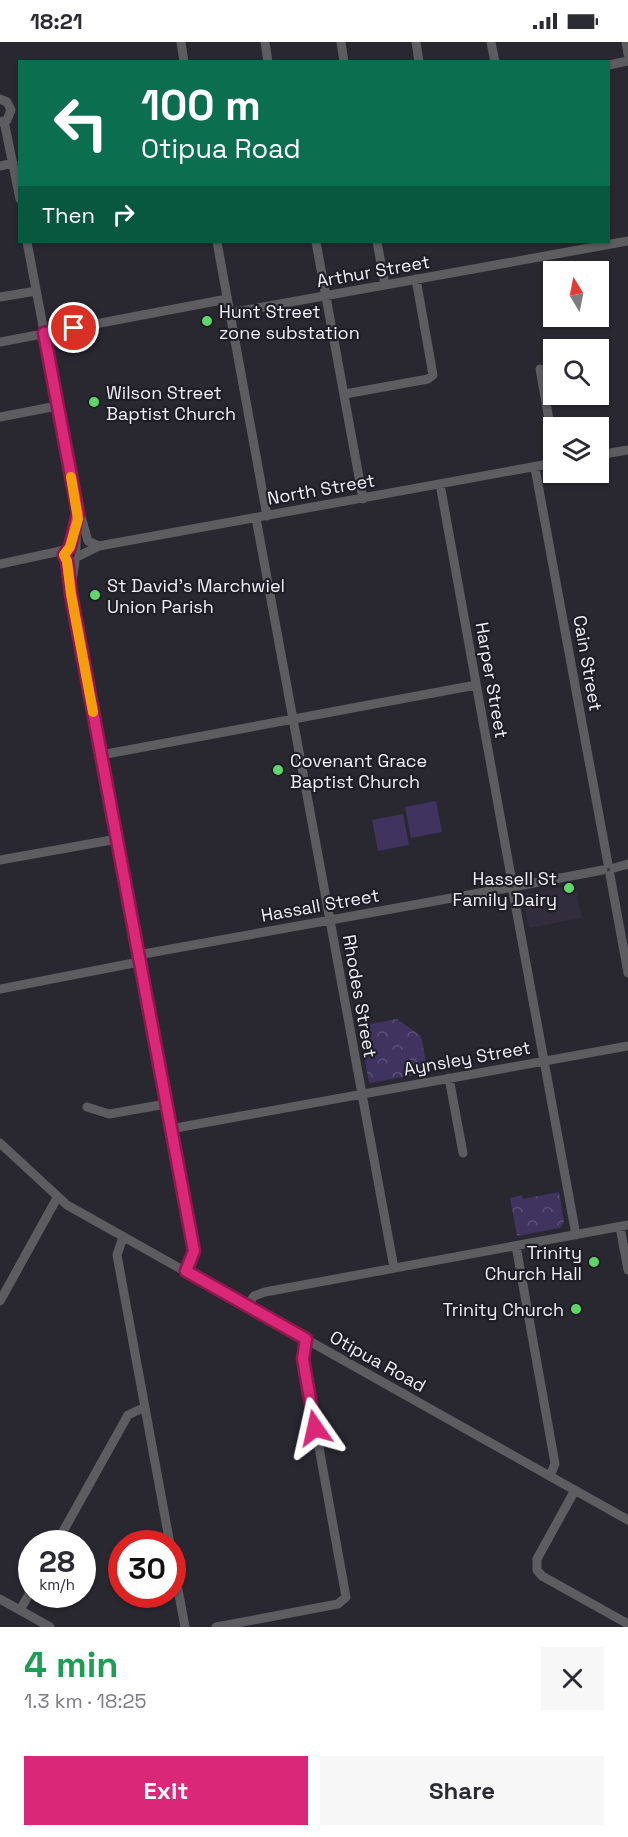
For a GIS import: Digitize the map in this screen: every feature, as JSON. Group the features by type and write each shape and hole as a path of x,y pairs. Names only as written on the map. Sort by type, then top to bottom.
{"street":[{"path":"181,42 184,60"},
{"path":"265,42 268,60"},
{"path":"340,42 344,60"},
{"path":"416,42 419,60"},
{"path":"491,42 495,60"},
{"path":"626,42 628,54"},
{"path":"610,66 628,61"},
{"path":"0,99 8,102 15,110 2,122 18,189"},
{"path":"0,166 13,163"},
{"name":"Arthur Street","path":"610,243 628,241"},
{"path":"27,243 77,505 87,539 97,547"},
{"path":"217,243 267,516"},
{"path":"316,243 363,498"},
{"path":"377,243 385,285"},
{"name":"Arthur Street","path":"230,313 596,244"},
{"path":"345,394 428,379 433,375 416,279"},
{"path":"0,297 36,291"},
{"path":"0,342 227,299"},
{"path":"540,369 549,417"},
{"path":"0,417 57,406"},
{"path":"609,453 628,450"},
{"name":"North Street","path":"72,554 97,547 543,466"},
{"name":"Cain Street","path":"536,468 628,973"},
{"name":"Harper Street","path":"440,484 576,1235"},
{"path":"77,505 70,584 194,1251 186,1271"},
{"name":"Rhodes Street","path":"256,518 394,1268"},
{"path":"0,564 72,554"},
{"path":"101,754 476,685"},
{"path":"0,860 117,839"},
{"name":"Hassall Street","path":"0,989 330,920 628,864"},
{"name":"Aynsley Street","path":"170,1129 628,1046"},
{"path":"449,1078 463,1153"},
{"path":"87,1107 109,1114 166,1104"},
{"name":"Otipua Road","path":"1,1146 57,1198 628,1520"},
{"path":"0,1301 57,1198"},
{"path":"247,1306 259,1293 624,1226 628,1270"},
{"path":"123,1237 117,1255 167,1530"},
{"path":"516,1246 555,1464 550,1476"},
{"path":"216,1627 333,1606 345,1600 346,1591 303,1359 306,1339"},
{"path":"65,1530 128,1415 145,1407"},
{"path":"576,1491 537,1559 537,1570 542,1576 628,1624"},
{"path":"0,1599 50,1627"},
{"path":"181,1608 185,1627"}],"shaded area":[{"path":"575,885 582,918 529,928 523,894"}],"green space":[{"path":"436,801 442,832 411,838 405,807"},
{"path":"403,814 409,845 378,851 372,820"},
{"path":"397,1019 421,1036 428,1073 369,1083 359,1026"},
{"path":"559,1192 564,1222 560,1228 517,1236 510,1198 522,1195 523,1199"}],"slow traffic":[{"path":"71,477 78,519 70,547 66,549 64,555 67,561 68,578 93,712"}],"place":[{"name":"Hunt Street zone substation","path":"207,321"},
{"name":"Wilson Street Baptist Church","path":"94,402"},
{"name":"St David's Marchwiel Union Parish","path":"95,595"},
{"name":"Covenant Grace Baptist Church","path":"278,770"},
{"name":"Hassell St Family Dairy","path":"569,888"},
{"name":"Trinity Church Hall","path":"594,1262"},
{"name":"Trinity Church","path":"576,1309"}],"route":[{"path":"74,328 44,333 78,513 70,547 66,549 64,555 67,561 68,578 194,1251 186,1271 306,1339 302,1352 315,1428"}]}
